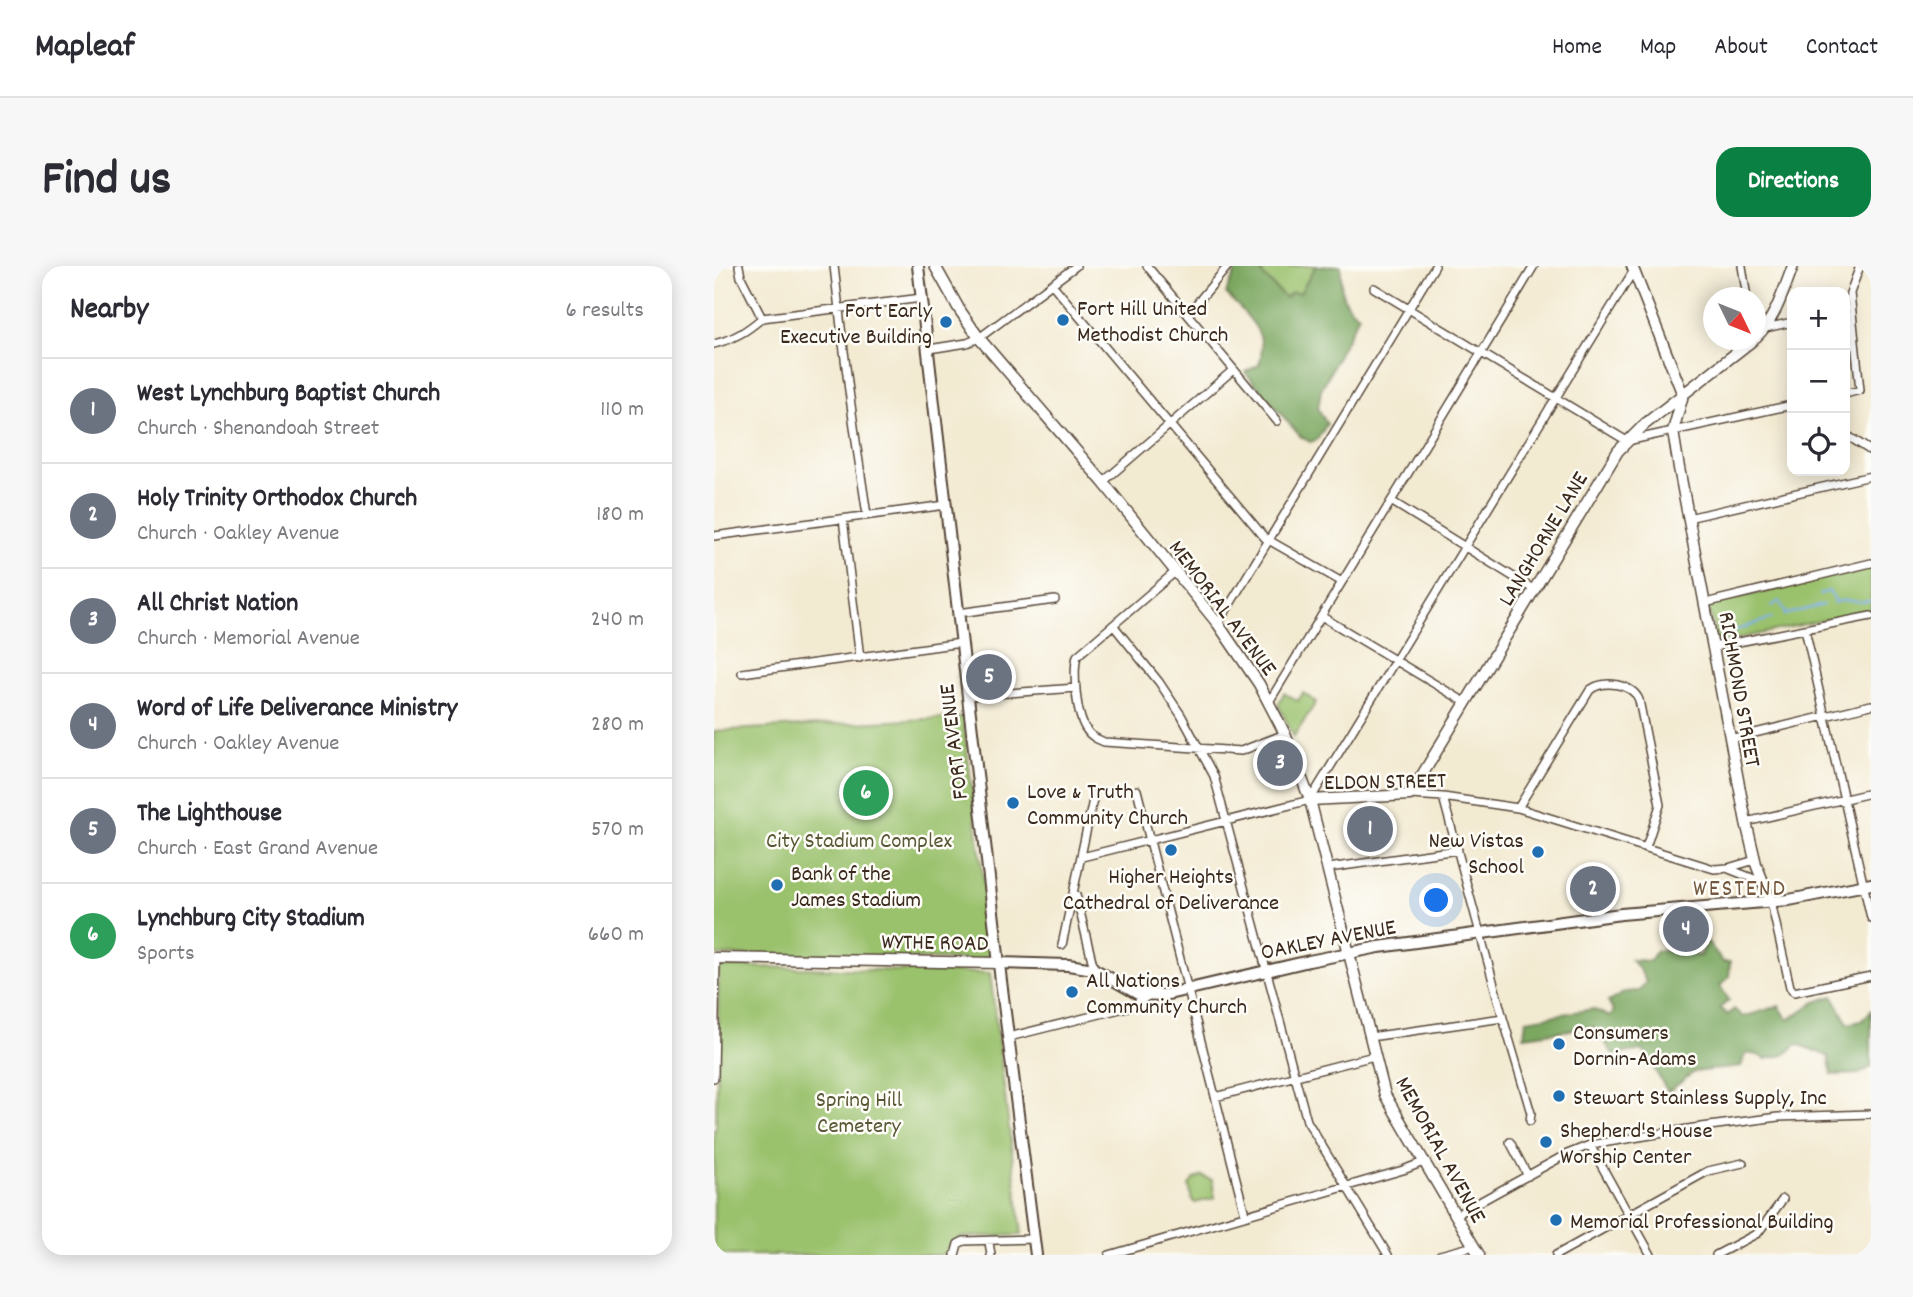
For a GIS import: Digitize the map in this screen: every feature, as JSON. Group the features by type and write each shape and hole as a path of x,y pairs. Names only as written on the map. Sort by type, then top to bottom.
{"main road":[{"name":"FORT AVENUE","path":"918,266 1036,1255"},
{"name":"OAKLEY AVENUE","path":"1148,996 1188,991 1348,952 1621,914 1812,897 1868,885"},
{"name":"WYTHE ROAD","path":"1000,963 1068,965 1094,970 1127,989 1148,996"}],"street":[{"path":"739,266 741,277 762,318"},
{"path":"834,266 844,342 846,385 867,515"},
{"name":"MEMORIAL AVENUE","path":"935,266 979,338 1103,482 1218,624 1269,702 1285,734 1310,800 1385,1095 1477,1250"},
{"path":"929,349 967,343 979,338 1076,266"},
{"path":"1147,266 1277,421"},
{"path":"1188,314 1228,266"},
{"path":"1218,624 1435,266"},
{"path":"1269,702 1534,266"},
{"path":"1742,266 1745,287"},
{"path":"1766,328 1774,315 1793,266"},
{"path":"1850,293 1860,266"},
{"path":"1633,268 1683,395"},
{"path":"1310,800 1633,268"},
{"path":"1052,284 1265,538 1342,582"},
{"path":"1374,288 1627,441 1787,406"},
{"path":"714,344 744,333 762,318 922,298"},
{"path":"1766,328 1787,323"},
{"path":"1850,323 1860,390 1850,393"},
{"name":"LANGHORNE LANE","path":"1410,795 1618,451 1739,350"},
{"path":"1103,482 1233,370"},
{"name":"RICHMOND STREET","path":"1683,395 1673,431 1688,518 1746,822 1755,860 1771,902 1790,987 1794,992 1800,993 1871,975"},
{"path":"1850,437 1871,451"},
{"path":"1688,518 1871,476"},
{"path":"1391,500 1534,589"},
{"path":"714,536 946,505"},
{"path":"843,519 860,657"},
{"path":"1705,603 1871,562"},
{"path":"1175,572 1077,656 1074,667 1076,688 1082,723 1087,732 1104,742 1241,751 1285,734"},
{"path":"958,612 1055,600"},
{"path":"1321,616 1465,702"},
{"path":"1713,647 1871,616"},
{"path":"1113,625 1158,682 1214,776 1307,1121 1388,1255"},
{"path":"1805,629 1844,799 1868,885 1871,918"},
{"path":"742,673 961,643"},
{"path":"1518,808 1586,694 1593,687 1602,684 1628,688 1636,693 1639,701 1660,805 1646,847"},
{"path":"968,696 1076,688"},
{"path":"1730,739 1871,705"},
{"path":"1137,790 1245,1214"},
{"path":"1746,822 1871,793"},
{"path":"1062,945 1094,795"},
{"name":"ELDON STREET","path":"1082,857 1310,800 1410,795 1518,808 1714,869 1755,860"},
{"path":"1443,797 1531,1121"},
{"path":"1328,868 1458,850"},
{"name":"ELDON STREET","path":"1728,868 1762,882"},
{"path":"1075,892 1094,970"},
{"path":"714,1078 715,958"},
{"name":"WYTHE ROAD","path":"715,958 1000,963"},
{"name":"OAKLEY AVENUE","path":"1009,1037 1138,1003 1148,996"},
{"path":"1370,1037 1503,1018"},
{"path":"1215,1097 1374,1056"},
{"path":"1456,1215 1565,1154 1590,1146 1778,1117 1871,1114"},
{"path":"1510,1142 1528,1176"},
{"path":"1590,1146 1651,1255"},
{"path":"1109,1255 1426,1161"},
{"path":"1556,1255 1708,1171 1743,1163"},
{"path":"1716,1255 1758,1233 1783,1199"},
{"path":"955,1255 957,1246 962,1242 1034,1239"},
{"path":"989,1242 991,1255"},
{"path":"1440,1255 1477,1250"}],"green space":[{"path":"1238,266 1262,266 1262,274 1285,298 1292,292 1300,293 1316,266 1341,266 1341,288 1345,300 1359,315 1321,390 1318,409 1327,424 1317,440 1310,442 1300,436 1245,372 1259,365 1262,353 1259,334 1254,325 1226,293"},
{"path":"1262,266 1316,266 1300,294 1285,298 1262,274"},
{"path":"1871,566 1871,610 1717,643 1708,605"},
{"path":"1284,693 1298,701 1303,693 1316,702 1294,737 1278,704"},
{"name":"City Stadium Complex","path":"963,717 992,950 988,956 980,960 714,955 714,731"},
{"path":"1707,941 1723,962 1730,962 1729,977 1720,986 1729,1000 1720,1008 1728,1015 1734,1009 1743,1017 1779,1006 1788,1020 1815,1002 1833,996 1848,1024 1861,1021 1871,1011 1871,1067 1859,1074 1832,1075 1828,1056 1797,1044 1784,1055 1765,1059 1746,1053 1741,1066 1694,1072 1668,1092 1643,1050 1614,1055 1593,1027 1524,1036 1526,1020 1593,1009 1610,1017 1614,1011 1608,1002 1625,992 1639,991 1646,982 1631,960 1650,961 1656,951 1675,950 1700,956"},
{"name":"Spring Hill Cemetery","path":"719,966 990,973 1022,1235 962,1237 951,1243 949,1255 714,1255 714,1130"},
{"path":"1202,1176 1212,1180 1215,1198 1195,1203 1189,1185"}],"waterway":[{"path":"1820,594 1829,591 1836,601"},
{"path":"1772,606 1779,601 1787,614"},
{"path":"1833,603 1871,601"},
{"path":"1784,615 1823,605"},
{"path":"1725,634 1772,618"}],"place":[{"name":"Fort Hill United Methodist Church","path":"1063,320"},
{"name":"Fort Early Executive Building","path":"946,322"},
{"name":"The Lighthouse","path":"989,677"},
{"name":"All Christ Nation","path":"1280,763"},
{"name":"Lynchburg City Stadium","path":"866,793"},
{"name":"Love & Truth Community Church","path":"1013,803"},
{"name":"West Lynchburg Baptist Church","path":"1370,829"},
{"name":"Higher Heights Cathedral of Deliverance","path":"1171,850"},
{"name":"New Vistas School","path":"1538,852"},
{"name":"Bank of the James Stadium","path":"777,885"},
{"name":"Holy Trinity Orthodox Church","path":"1593,889"},
{"name":"Word of Life Deliverance Ministry","path":"1686,929"},
{"name":"All Nations Community Church","path":"1072,992"},
{"name":"Consumers Dornin-Adams","path":"1559,1044"},
{"name":"Stewart Stainless Supply, Inc","path":"1559,1096"},
{"name":"Shepherd's House Worship Center","path":"1546,1142"},
{"name":"Memorial Professional Building","path":"1556,1220"}],"district":[{"name":"WESTEND","path":"1740,887"}]}
